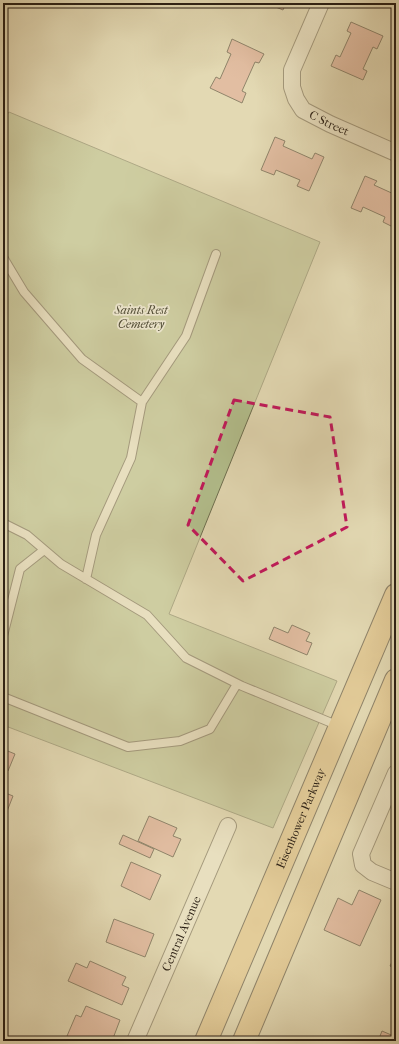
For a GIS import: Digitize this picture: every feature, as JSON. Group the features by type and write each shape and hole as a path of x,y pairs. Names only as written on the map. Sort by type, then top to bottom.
{"main road":[{"name":"Eisenhower Parkway","path":"206,1041 396,595"},
{"path":"244,1041 396,680"}],"street":[{"name":"C Street","path":"321,3 292,70 292,87 296,99 303,110 330,124 396,153"},
{"path":"396,773 361,854 363,865 372,872 396,882"},
{"name":"Central Avenue","path":"135,1041 228,826"}],"lane":[{"path":"86,579 96,535 131,458 142,402 186,336 216,254"},
{"path":"3,257 24,292 82,359 142,402"},
{"path":"3,523 27,535 61,564 147,615 186,658 237,684 340,726"},
{"path":"3,636 20,569 44,550"},
{"path":"3,697 128,747 180,741 210,729 237,684"}],"highlighted area":[{"path":"234,400 330,417 347,527 243,581 188,525"}],"green space":[{"name":"Saints Rest Cemetery","path":"9,112 320,242 169,614 337,681 273,828 3,725 3,120"}],"building":[{"path":"266,3 286,3 283,10"},
{"path":"351,22 383,36 377,49 373,47 363,69 367,71 363,80 331,66 336,55 340,57 351,33 347,31"},
{"path":"232,39 264,54 259,63 255,62 242,91 246,93 242,103 210,88 216,77 220,79 231,54 227,52"},
{"path":"275,137 285,141 283,146 312,159 315,153 324,157 309,191 297,186 300,180 276,170 274,175 261,170"},
{"path":"365,176 377,181 374,185 396,195 395,228 383,222 385,217 363,207 361,212 351,208"},
{"path":"292,625 310,633 306,641 312,643 307,655 269,639 274,627 288,633"},
{"path":"3,749 15,754 8,771 3,769"},
{"path":"3,792 13,796 4,819 3,819"},
{"path":"149,816 177,828 173,836 181,839 173,857 138,841"},
{"path":"123,835 154,849 150,858 119,844"},
{"path":"131,862 161,875 150,900 121,886"},
{"path":"359,890 381,900 360,946 324,930 338,898 352,905"},
{"path":"114,919 154,934 145,957 106,942"},
{"path":"396,954 396,969 390,966"},
{"path":"90,961 126,977 122,985 129,988 122,1005 68,981 76,963 87,968"},
{"path":"86,1006 120,1020 112,1041 80,1041 67,1036 76,1015 81,1017"},
{"path":"382,1031 396,1037 396,1041 378,1041"}]}
